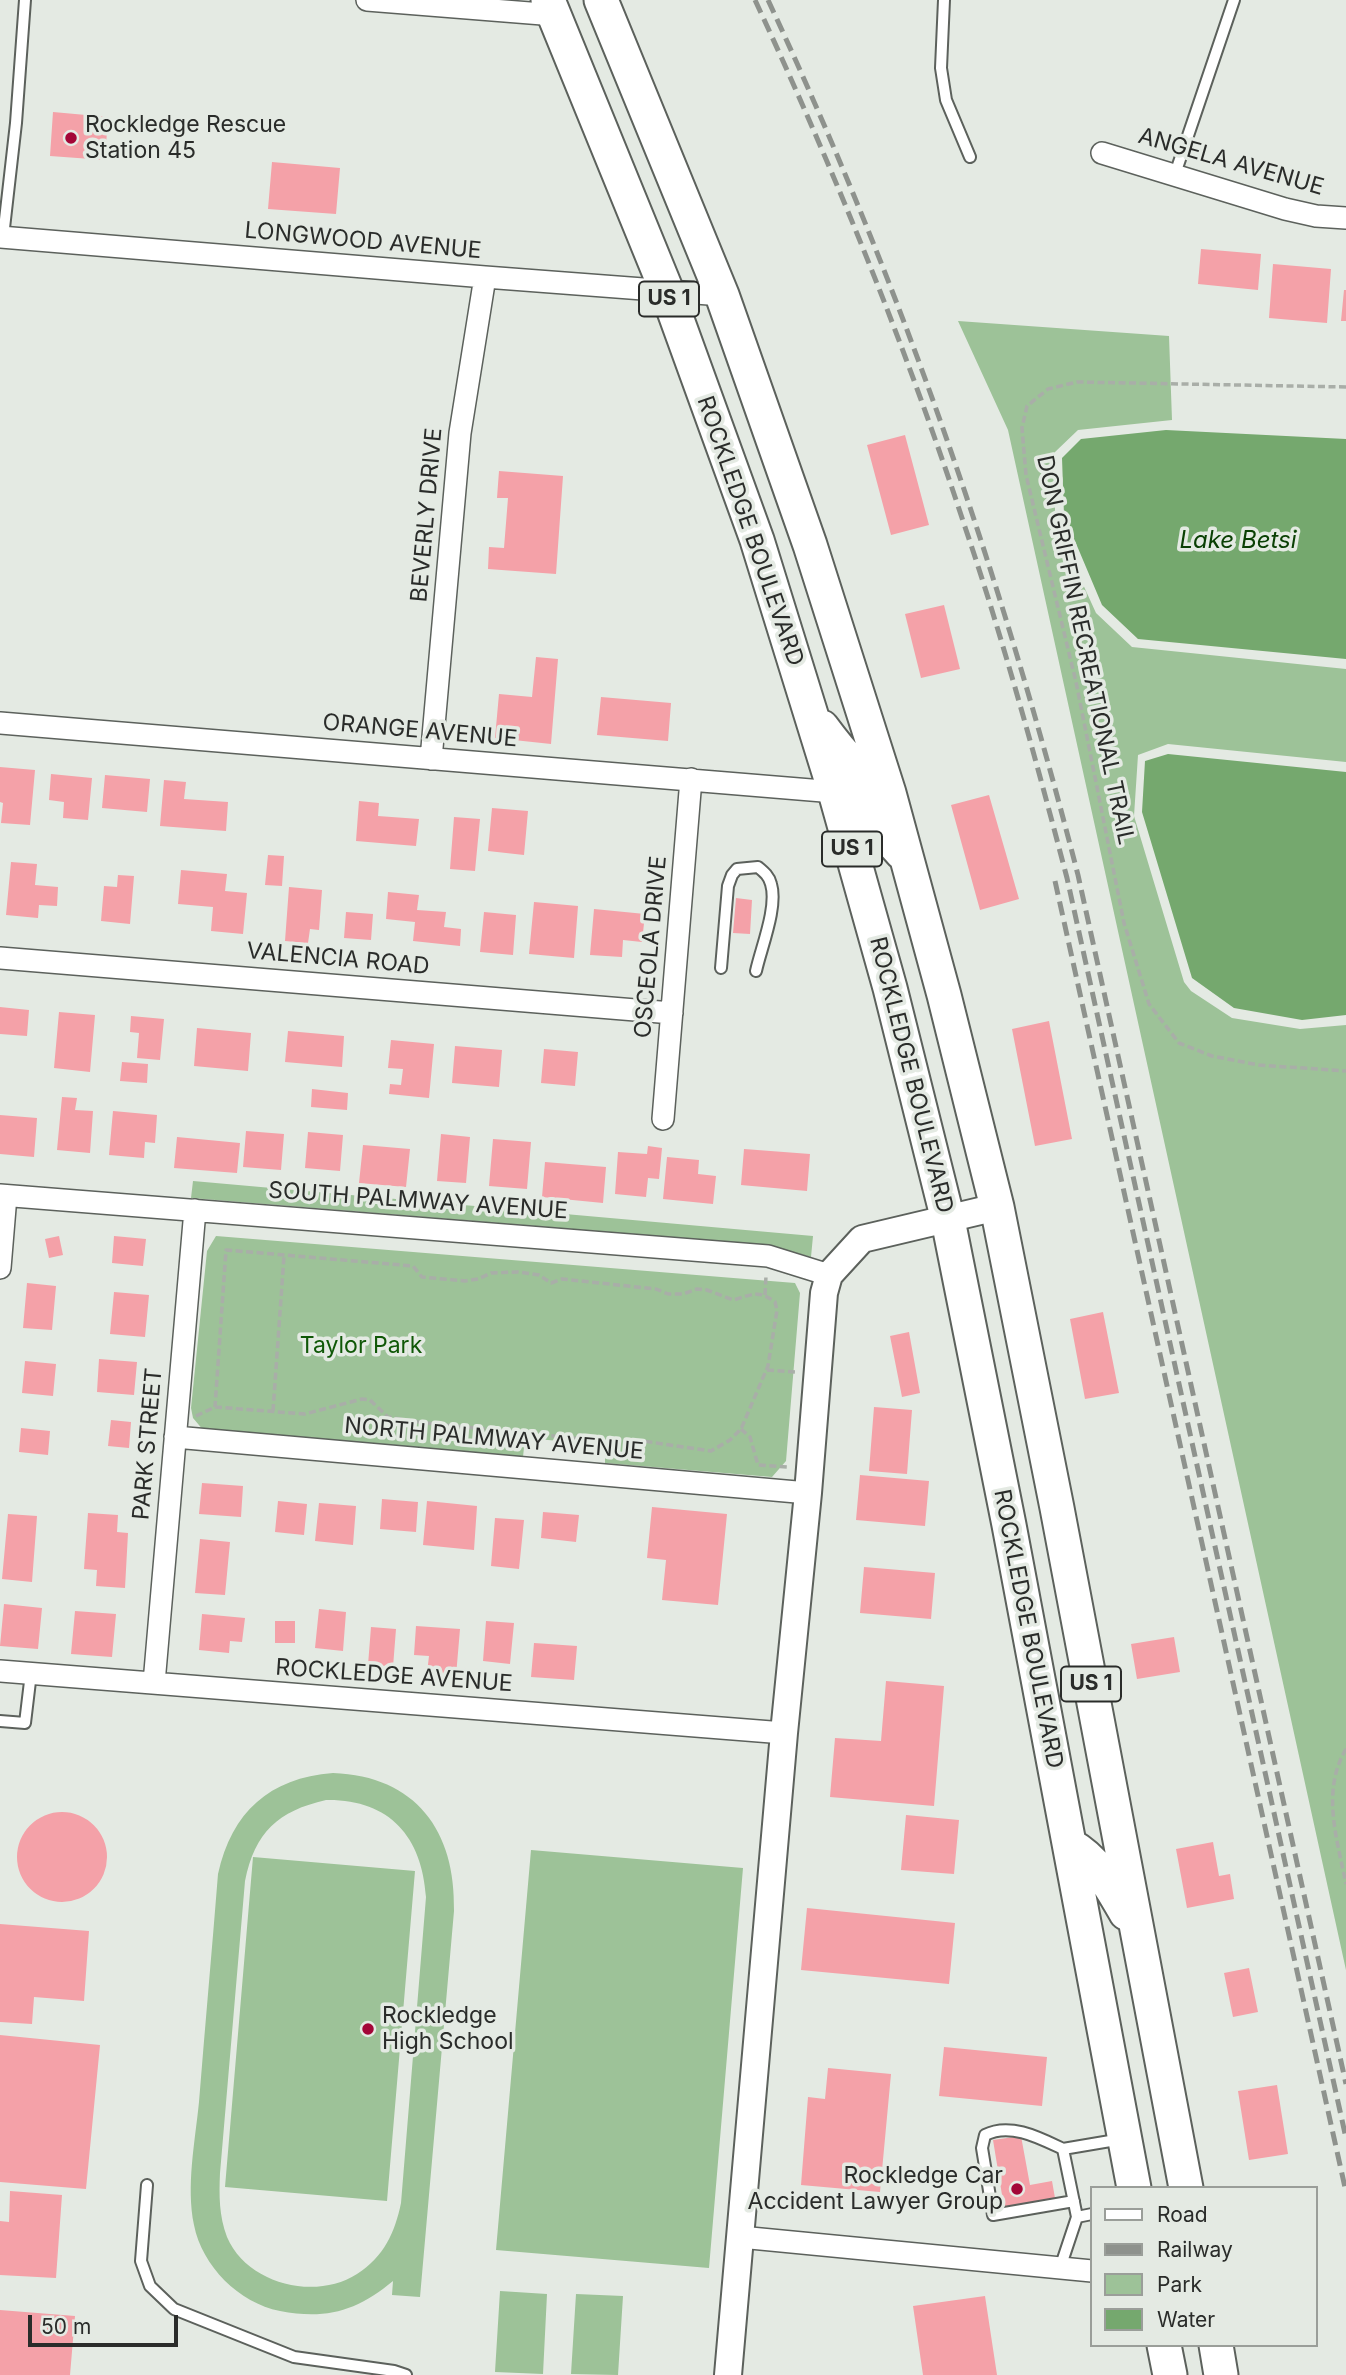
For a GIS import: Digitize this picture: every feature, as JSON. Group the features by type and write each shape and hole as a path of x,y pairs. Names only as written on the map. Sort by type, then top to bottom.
{"main road":[{"name":"US 1","path":"601,0 722,295 820,574 889,793 997,1207 1186,2186"},
{"name":"ROCKLEDGE BOULEVARD","path":"552,7 666,289 757,540 835,792 890,988 948,1220 1052,1750 1134,2186"},
{"path":"810,710 860,774 889,793"},
{"path":"835,792 857,803 906,858"},
{"path":"1052,1750 1082,1797 1099,1814 1116,1819"},
{"path":"1070,1845 1084,1853 1100,1868 1138,1933"},
{"path":"1164,2347 1170,2375"},
{"path":"1216,2347 1221,2375"}],"street":[{"path":"367,0 552,7"},
{"name":"ANGELA AVENUE","path":"1102,153 1285,209 1316,216 1346,218"},
{"name":"LONGWOOD AVENUE","path":"1,237 722,295"},
{"name":"BEVERLY DRIVE","path":"431,759 460,433 485,277"},
{"name":"ORANGE AVENUE","path":"0,723 835,792"},
{"name":"OSCEOLA DRIVE","path":"663,1119 691,779"},
{"name":"VALENCIA ROAD","path":"0,958 672,1013"},
{"path":"0,1268 3,1196"},
{"name":"SOUTH PALMWAY AVENUE","path":"3,1196 768,1256 827,1284"},
{"path":"728,2375 784,1733 827,1284 862,1240 997,1207"},
{"name":"PARK STREET","path":"154,1683 195,1210"},
{"name":"NORTH PALMWAY AVENUE","path":"175,1437 808,1493"},
{"name":"ROCKLEDGE AVENUE","path":"0,1671 784,1733"},
{"path":"740,2237 1090,2272"}],"lane":[{"path":"1,237 16,123 26,0"},
{"path":"944,0 942,68 946,100 970,157"},
{"path":"1175,174 1234,0"},
{"path":"721,968 728,886 732,875 737,869 758,867 768,876 772,886 773,903 756,971"},
{"path":"0,1721 25,1723 31,1674"},
{"path":"1074,2202 993,2215 982,2148 985,2135 995,2130 1027,2133 1063,2149 1125,2139"},
{"path":"1060,2268 1077,2217 1063,2149"},
{"path":"146,2185 141,2261 150,2286 174,2309 294,2357 406,2375"},
{"path":"1077,2217 1090,2214"}],"path":[{"name":"DON GRIFFIN RECREATIONAL TRAIL","path":"1346,387 1077,382 1048,389 1027,406 1022,428 1026,475 1076,682 1124,923 1149,1004 1179,1042 1212,1056 1259,1065 1346,1071"},
{"path":"193,1418 215,1407 305,1414 362,1399 370,1400 388,1417 413,1421 611,1442 643,1441 711,1451 730,1440 741,1429 767,1370 777,1310 775,1302 763,1294 753,1293 733,1300 697,1289 682,1294 668,1294 656,1289 562,1279 551,1283 539,1275 518,1272 491,1273 465,1281 422,1277 412,1265 226,1251 215,1407"},
{"path":"273,1411 284,1255"},
{"path":"767,1370 798,1373"},
{"path":"741,1429 750,1437 758,1465 790,1467"},
{"path":"1346,1749 1333,1777 1333,1818 1346,1884"}],"green space":[{"path":"958,321 1169,336 1172,420 1078,430 1055,452 1055,515 1096,613 1132,647 1346,669 1346,762 1168,744 1138,755 1134,816 1184,982 1191,991 1232,1018 1300,1029 1346,1025 1346,1970 1008,430"},
{"path":"193,1181 813,1236 811,1257 769,1245 191,1198"},
{"name":"Taylor Park","path":"216,1236 795,1283 800,1293 786,1461 772,1477 605,1463 605,1445 525,1438 523,1457 204,1431 193,1418 191,1408 207,1251"},
{"path":"333,1773 362,1777 387,1785 408,1797 425,1813 448,1856 453,1882 454,1911 420,2297 392,2295 393,2281 367,2300 340,2311 297,2314 265,2307 250,2300 214,2268 198,2240 191,2195 218,1874 224,1852 244,1816 257,1802 290,1782","holes":["326,1800 348,1801 368,1806 398,1825 418,1856 426,1897 401,2203 387,2243 366,2267 340,2282 303,2287 266,2276 250,2266 237,2253 227,2237 221,2213 220,2173 245,1881 255,1849 271,1826 294,1810 309,1805"]},
{"path":"531,1850 743,1868 709,2268 496,2250"},
{"path":"253,1857 415,1871 387,2201 225,2187"},
{"path":"500,2291 547,2294 543,2374 495,2372"},
{"path":"576,2294 623,2296 618,2375 571,2374"}],"water":[{"name":"Lake Betsi","path":"1166,430 1346,439 1346,659 1138,639 1102,605 1064,515 1062,458 1081,439"},
{"path":"1168,754 1346,772 1346,1015 1302,1020 1234,1008 1192,978 1142,812 1145,761"}],"building":[{"path":"53,112 108,117 105,160 50,156"},
{"path":"272,162 340,168 336,214 268,209"},
{"path":"1201,249 1261,254 1258,290 1198,284"},
{"path":"1273,264 1331,269 1327,323 1269,318"},
{"path":"1344,290 1346,321 1341,321"},
{"path":"905,435 929,525 891,535 867,445"},
{"path":"499,471 563,476 556,574 488,569 489,547 504,548 508,498 497,498"},
{"path":"944,605 960,669 921,678 905,614"},
{"path":"536,657 558,659 551,744 495,738 499,694 532,697"},
{"path":"601,697 671,703 668,741 597,735"},
{"path":"0,767 35,770 30,825 1,823 3,803 0,802"},
{"path":"51,774 92,778 88,820 63,818 64,802 49,800"},
{"path":"105,775 150,779 147,812 102,808"},
{"path":"164,780 186,782 184,799 228,802 226,831 160,826"},
{"path":"989,795 1019,899 980,910 951,805"},
{"path":"359,801 379,803 378,816 419,819 416,846 356,841"},
{"path":"492,808 528,811 524,855 488,851"},
{"path":"454,817 480,819 475,871 450,869"},
{"path":"268,855 284,856 282,886 265,885"},
{"path":"11,862 37,864 35,885 58,887 57,906 39,905 38,918 6,915"},
{"path":"181,870 227,874 225,891 247,893 243,934 211,931 213,907 178,904"},
{"path":"118,875 134,876 130,924 101,921 104,886 117,887"},
{"path":"289,887 322,890 319,930 310,929 308,943 285,941"},
{"path":"388,892 419,895 417,910 446,912 444,927 461,929 460,946 413,941 415,922 386,919"},
{"path":"736,898 752,900 750,934 733,933"},
{"path":"534,902 578,906 574,958 529,954"},
{"path":"594,909 645,914 642,942 623,940 622,957 590,955"},
{"path":"346,912 373,914 371,940 344,938"},
{"path":"484,912 516,915 513,955 480,952"},
{"path":"0,1007 29,1010 27,1036 0,1034"},
{"path":"59,1012 95,1015 90,1072 54,1068"},
{"path":"131,1016 164,1019 160,1060 137,1058 139,1033 130,1032"},
{"path":"1049,1021 1072,1139 1035,1146 1012,1029"},
{"path":"197,1028 251,1033 248,1071 194,1066"},
{"path":"288,1031 344,1036 342,1067 285,1062"},
{"path":"391,1040 434,1044 429,1098 389,1094 390,1084 401,1085 403,1069 388,1068"},
{"path":"455,1046 502,1050 499,1087 452,1083"},
{"path":"544,1049 578,1052 575,1086 541,1083"},
{"path":"122,1062 148,1064 147,1083 120,1081"},
{"path":"312,1089 348,1093 347,1110 311,1107"},
{"path":"62,1097 77,1098 75,1110 93,1111 90,1153 57,1150"},
{"path":"113,1111 157,1115 155,1143 145,1142 144,1158 109,1155"},
{"path":"0,1115 37,1118 34,1157 0,1154"},
{"path":"246,1131 284,1134 281,1170 243,1167"},
{"path":"308,1132 343,1135 340,1171 305,1168"},
{"path":"441,1134 470,1137 466,1183 437,1181"},
{"path":"177,1137 240,1143 237,1173 174,1168"},
{"path":"493,1139 531,1142 527,1189 489,1186"},
{"path":"363,1145 410,1149 406,1187 359,1183"},
{"path":"648,1146 662,1148 659,1179 648,1178 646,1197 615,1194 618,1152 647,1154"},
{"path":"744,1149 810,1154 807,1191 741,1185"},
{"path":"667,1157 699,1160 698,1174 716,1176 713,1204 663,1199"},
{"path":"545,1162 606,1167 603,1203 542,1197"},
{"path":"59,1236 63,1255 49,1258 45,1239"},
{"path":"114,1236 146,1239 143,1266 112,1263"},
{"path":"27,1283 56,1286 52,1330 23,1328"},
{"path":"114,1292 149,1295 145,1337 110,1334"},
{"path":"1103,1312 1119,1393 1085,1399 1070,1319"},
{"path":"909,1332 920,1393 902,1397 890,1336"},
{"path":"99,1359 137,1362 134,1395 97,1392"},
{"path":"25,1361 56,1364 53,1396 22,1393"},
{"path":"874,1407 912,1410 907,1474 869,1471"},
{"path":"111,1420 131,1422 129,1448 108,1446"},
{"path":"21,1428 50,1431 48,1455 19,1452"},
{"path":"860,1475 929,1481 925,1526 856,1520"},
{"path":"202,1483 243,1486 241,1517 199,1514"},
{"path":"382,1499 418,1502 416,1532 380,1529"},
{"path":"278,1501 307,1504 304,1535 275,1532"},
{"path":"427,1501 477,1506 474,1550 423,1545"},
{"path":"319,1503 356,1506 353,1545 315,1541"},
{"path":"652,1507 727,1514 718,1605 662,1600 666,1560 647,1558"},
{"path":"543,1512 579,1515 576,1542 541,1538"},
{"path":"88,1513 118,1515 117,1532 128,1533 125,1588 96,1586 97,1570 84,1569"},
{"path":"8,1514 37,1516 32,1582 2,1579"},
{"path":"495,1518 524,1520 519,1569 491,1566"},
{"path":"200,1539 230,1542 225,1595 195,1593"},
{"path":"864,1567 935,1573 931,1619 860,1613"},
{"path":"4,1604 42,1608 38,1649 0,1646"},
{"path":"319,1609 346,1612 343,1651 315,1648"},
{"path":"75,1611 116,1614 112,1657 71,1654"},
{"path":"202,1614 245,1618 242,1642 230,1641 229,1653 199,1650"},
{"path":"275,1621 295,1621 295,1643 275,1643"},
{"path":"486,1621 514,1623 510,1664 483,1661"},
{"path":"416,1626 460,1629 456,1676 427,1673 429,1656 414,1655"},
{"path":"371,1627 396,1629 393,1667 368,1665"},
{"path":"1174,1637 1180,1672 1137,1679 1131,1644"},
{"path":"534,1643 577,1646 574,1680 531,1677"},
{"path":"886,1681 944,1686 934,1806 830,1797 835,1738 881,1741"},
{"path":"62,1812 79,1815 94,1825 104,1840 107,1857 104,1874 94,1889 79,1899 62,1902 45,1899 30,1889 20,1874 17,1857 20,1840 30,1825 45,1815"},
{"path":"906,1815 959,1820 954,1874 901,1870"},
{"path":"1213,1842 1219,1876 1230,1874 1234,1899 1187,1908 1176,1849"},
{"path":"807,1908 955,1923 949,1984 801,1970"},
{"path":"0,1924 89,1931 84,2001 34,1997 32,2024 0,2022"},
{"path":"1249,1968 1258,2012 1233,2017 1224,1973"},
{"path":"0,2035 100,2045 86,2189 0,2182"},
{"path":"944,2047 1047,2057 1042,2106 939,2096"},
{"path":"828,2068 891,2074 880,2192 801,2185 808,2097 825,2099"},
{"path":"1277,2085 1288,2154 1249,2160 1238,2091"},
{"path":"1021,2136 1030,2185 1052,2181 1055,2198 1004,2207 993,2140"},
{"path":"10,2191 62,2195 56,2278 0,2275 0,2221 9,2222"},
{"path":"985,2296 997,2375 923,2375 913,2306"},
{"path":"0,2310 75,2316 70,2375 0,2375"}],"railway":[{"path":"755,0 841,195 919,393 979,570 1031,745 1067,878 1346,2138"},
{"path":"768,0 862,214 944,430 981,540 1048,762 1078,875 1346,2084"},
{"path":"1055,881 1346,2192"}],"place":[{"name":"Rockledge Rescue Station 45","path":"71,138"},
{"name":"Rockledge High School","path":"368,2029"},
{"name":"Rockledge Car Accident Lawyer Group","path":"1017,2189"}]}
